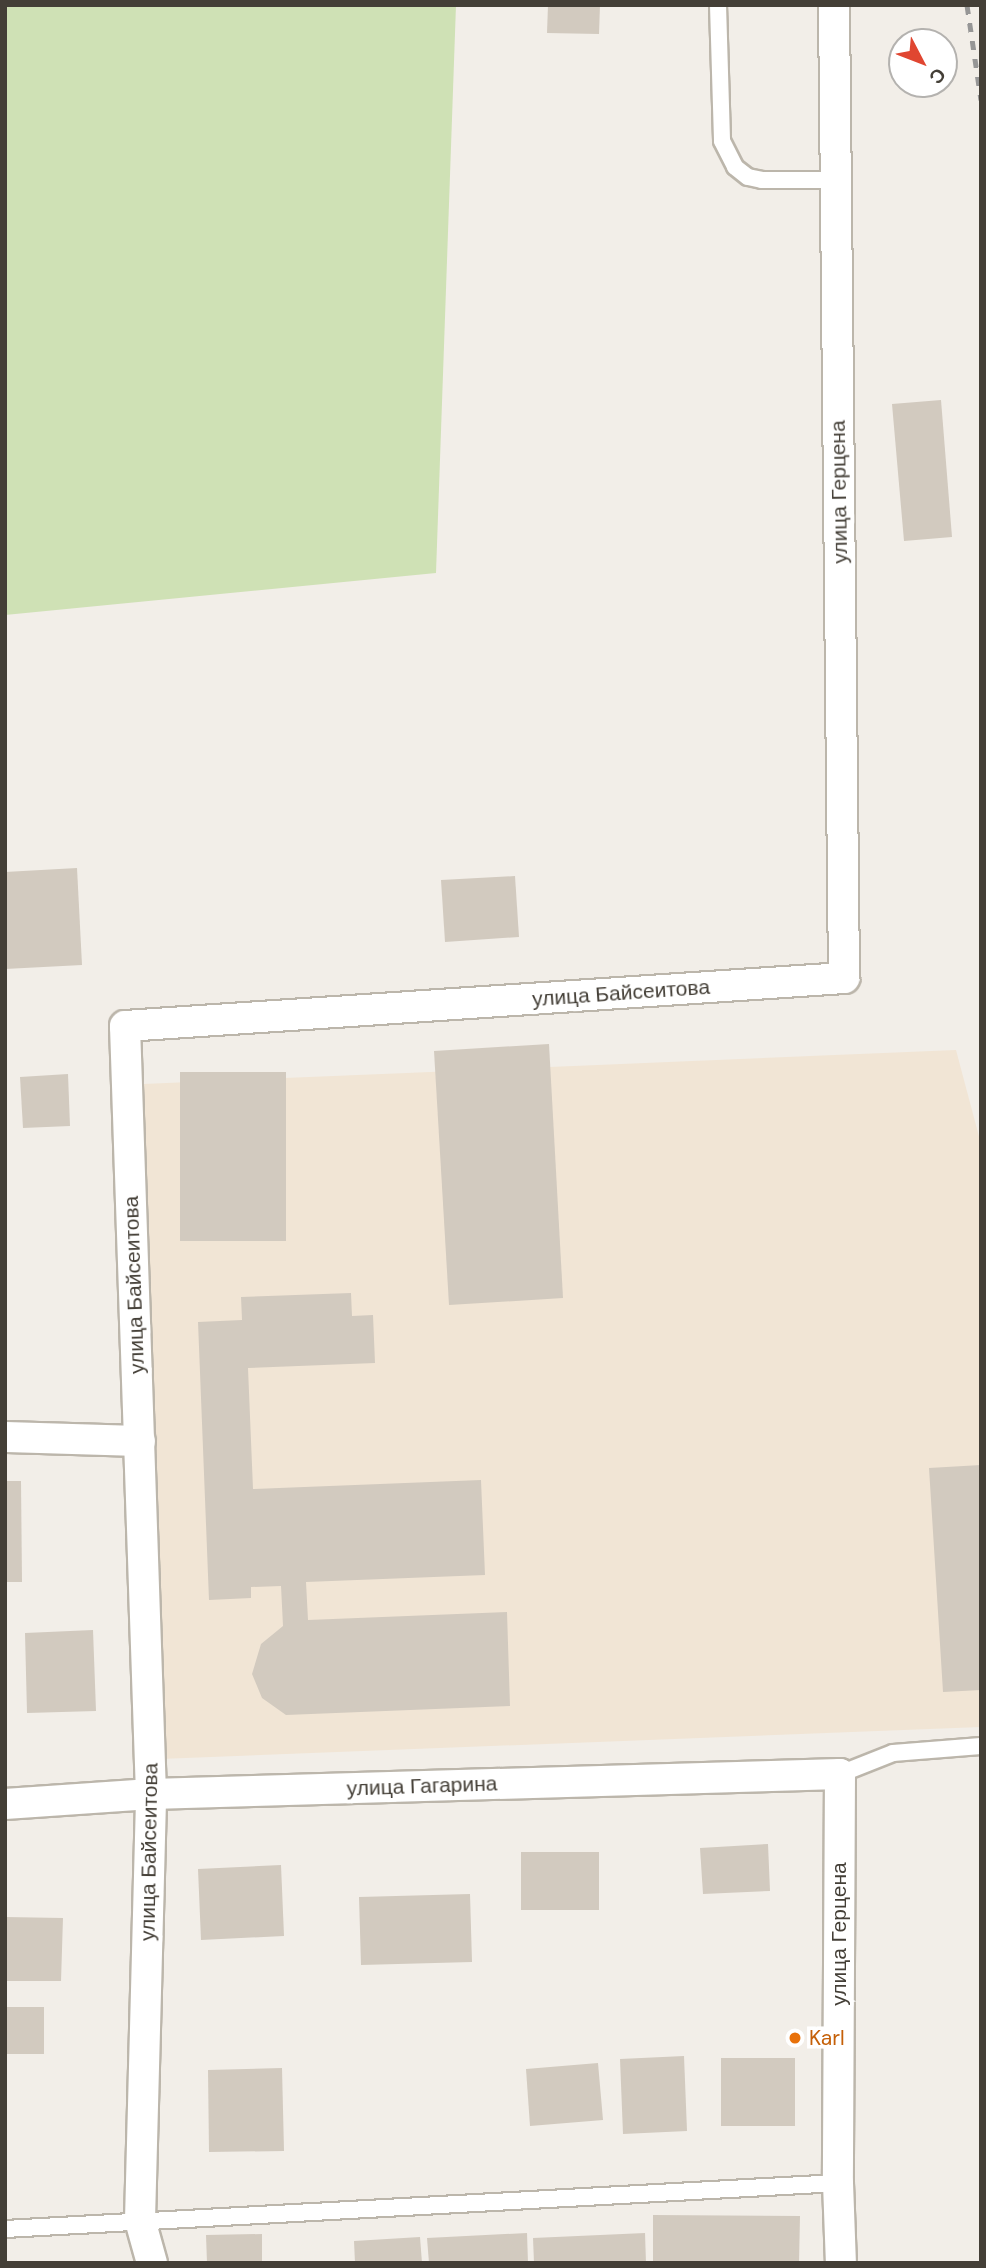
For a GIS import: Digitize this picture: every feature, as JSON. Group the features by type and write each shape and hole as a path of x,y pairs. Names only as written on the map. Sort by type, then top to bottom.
{"street":[{"name":"улица Герцена","path":"834,5 844,978"},
{"name":"улица Байсеитова","path":"152,2263 140,2220 151,1794 125,1026 844,978"},
{"path":"5,1437 140,1441"},
{"name":"улица Герцена","path":"839,1774 838,2183 841,2263"},
{"name":"улица Гагарина","path":"5,1804 151,1794 839,1774"}],"lane":[{"path":"718,5 722,141 735,167 748,177 762,180 836,180"},
{"path":"839,1774 893,1753 981,1746"},
{"path":"5,2229 838,2183"}],"shaded area":[{"path":"956,1050 981,1144 981,1727 160,1759 143,1084"}],"green space":[{"path":"5,5 456,5 436,573 5,615"}],"building":[{"path":"548,5 600,5 599,34 547,33"},
{"path":"941,400 952,537 904,541 892,404"},
{"path":"77,868 82,965 5,969 5,872"},
{"path":"515,876 519,937 445,942 441,880"},
{"path":"549,1044 563,1298 449,1305 434,1051"},
{"path":"180,1072 286,1072 286,1241 180,1241"},
{"path":"68,1074 70,1126 23,1128 20,1077"},
{"path":"351,1293 352,1316 373,1315 375,1363 248,1368 253,1489 481,1480 485,1575 306,1582 308,1620 507,1612 510,1706 286,1715 262,1698 252,1674 261,1644 283,1626 281,1586 251,1587 251,1598 209,1600 198,1322 242,1320 241,1297"},
{"path":"981,1465 981,1690 943,1692 929,1468"},
{"path":"5,1481 21,1481 22,1582 5,1582"},
{"path":"93,1630 96,1711 27,1713 25,1633"},
{"path":"768,1844 770,1891 703,1894 700,1848"},
{"path":"521,1852 599,1852 599,1910 521,1910"},
{"path":"281,1865 284,1936 201,1940 198,1869"},
{"path":"470,1894 472,1962 361,1965 359,1897"},
{"path":"5,1917 63,1918 61,1981 5,1981"},
{"path":"5,2007 44,2007 44,2054 5,2054"},
{"path":"684,2056 687,2131 623,2134 620,2059"},
{"path":"721,2058 795,2058 795,2126 721,2126"},
{"path":"598,2063 603,2120 530,2126 526,2069"},
{"path":"282,2068 284,2151 209,2152 208,2070"},
{"path":"653,2215 800,2216 799,2263 653,2263"},
{"path":"527,2233 528,2263 429,2263 427,2238"},
{"path":"645,2233 646,2263 534,2263 533,2238"},
{"path":"262,2234 262,2263 207,2263 206,2235"},
{"path":"420,2237 422,2263 355,2263 354,2241"}],"railway":[{"path":"967,5 981,100"}],"place":[{"name":"Karl","path":"795,2038"}]}
